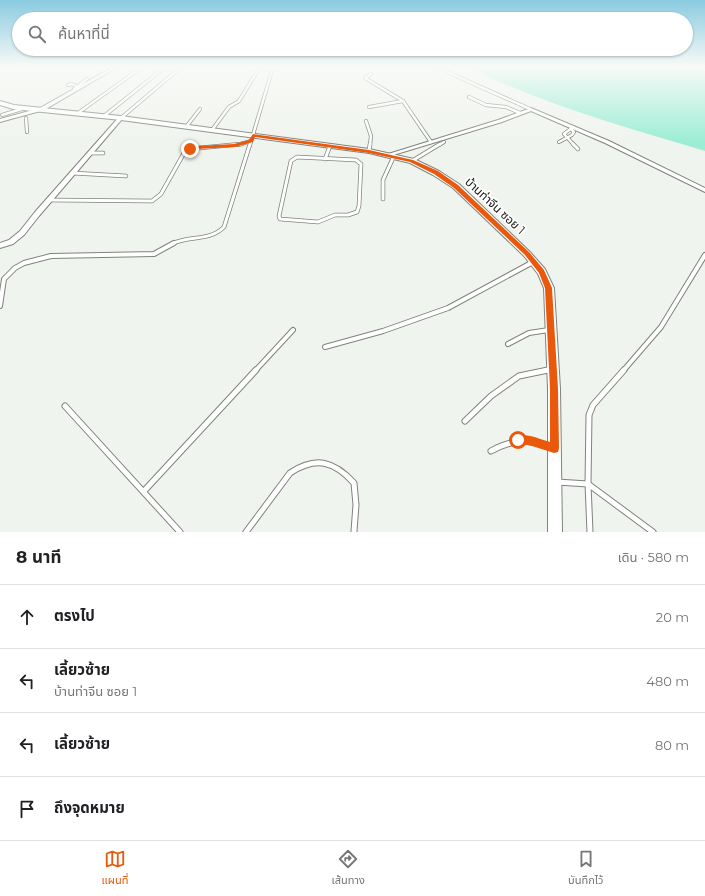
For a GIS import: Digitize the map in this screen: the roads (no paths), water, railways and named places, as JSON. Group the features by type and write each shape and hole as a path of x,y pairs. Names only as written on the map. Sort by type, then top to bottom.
{"street":[{"path":"0,121 42,109 72,92"},
{"name":"บ้านท่าจีน ซอย 1","path":"0,103 28,108 212,130 252,138 369,151 412,161 436,173 456,186 514,240 534,261 542,272 548,288 553,369 555,532"},
{"path":"391,156 500,121 530,109 705,190"},
{"path":"0,125 52,110"},
{"path":"0,246 11,242 22,233 72,173 121,118"}],"lane":[{"path":"42,109 70,92"},
{"path":"78,113 107,92"},
{"path":"104,116 134,92"},
{"path":"121,118 151,92"},
{"path":"212,130 229,107 239,101 245,92"},
{"path":"0,306 1,290 4,279 10,272 24,263 51,256 154,254 178,241 202,239 221,231 224,227 266,92"},
{"path":"387,92 402,101 431,142"},
{"path":"492,92 530,109"},
{"path":"469,96 486,105 510,108 520,113"},
{"path":"368,107 402,101"},
{"path":"2,115 28,108"},
{"path":"186,127 200,109"},
{"path":"26,118 27,132"},
{"path":"366,121 371,136 369,151"},
{"path":"559,142 568,138 573,134 572,128 564,133 568,138 578,149"},
{"path":"49,200 152,201 161,194 184,153 190,149 226,147 252,138"},
{"path":"412,161 444,142"},
{"path":"325,159 330,146"},
{"path":"91,153 102,153"},
{"path":"383,198 384,180 391,156"},
{"path":"295,157 325,159 356,160 361,164 359,206 357,212 335,215 321,221 280,219 279,216 292,159 295,157"},
{"path":"72,173 126,176"},
{"path":"590,532 588,484 589,416 593,405 661,327 705,255"},
{"path":"325,347 390,329 448,308 534,261"},
{"path":"508,344 529,333 550,329"},
{"path":"144,491 293,330"},
{"path":"465,420 491,396 518,376 553,369"},
{"path":"65,406 180,532"},
{"path":"491,451 509,442 518,440 529,440 554,448"},
{"path":"246,532 290,473 308,463 319,461 329,463 341,470 354,483 356,506 354,531"},
{"path":"554,482 588,484 653,532"}]}
